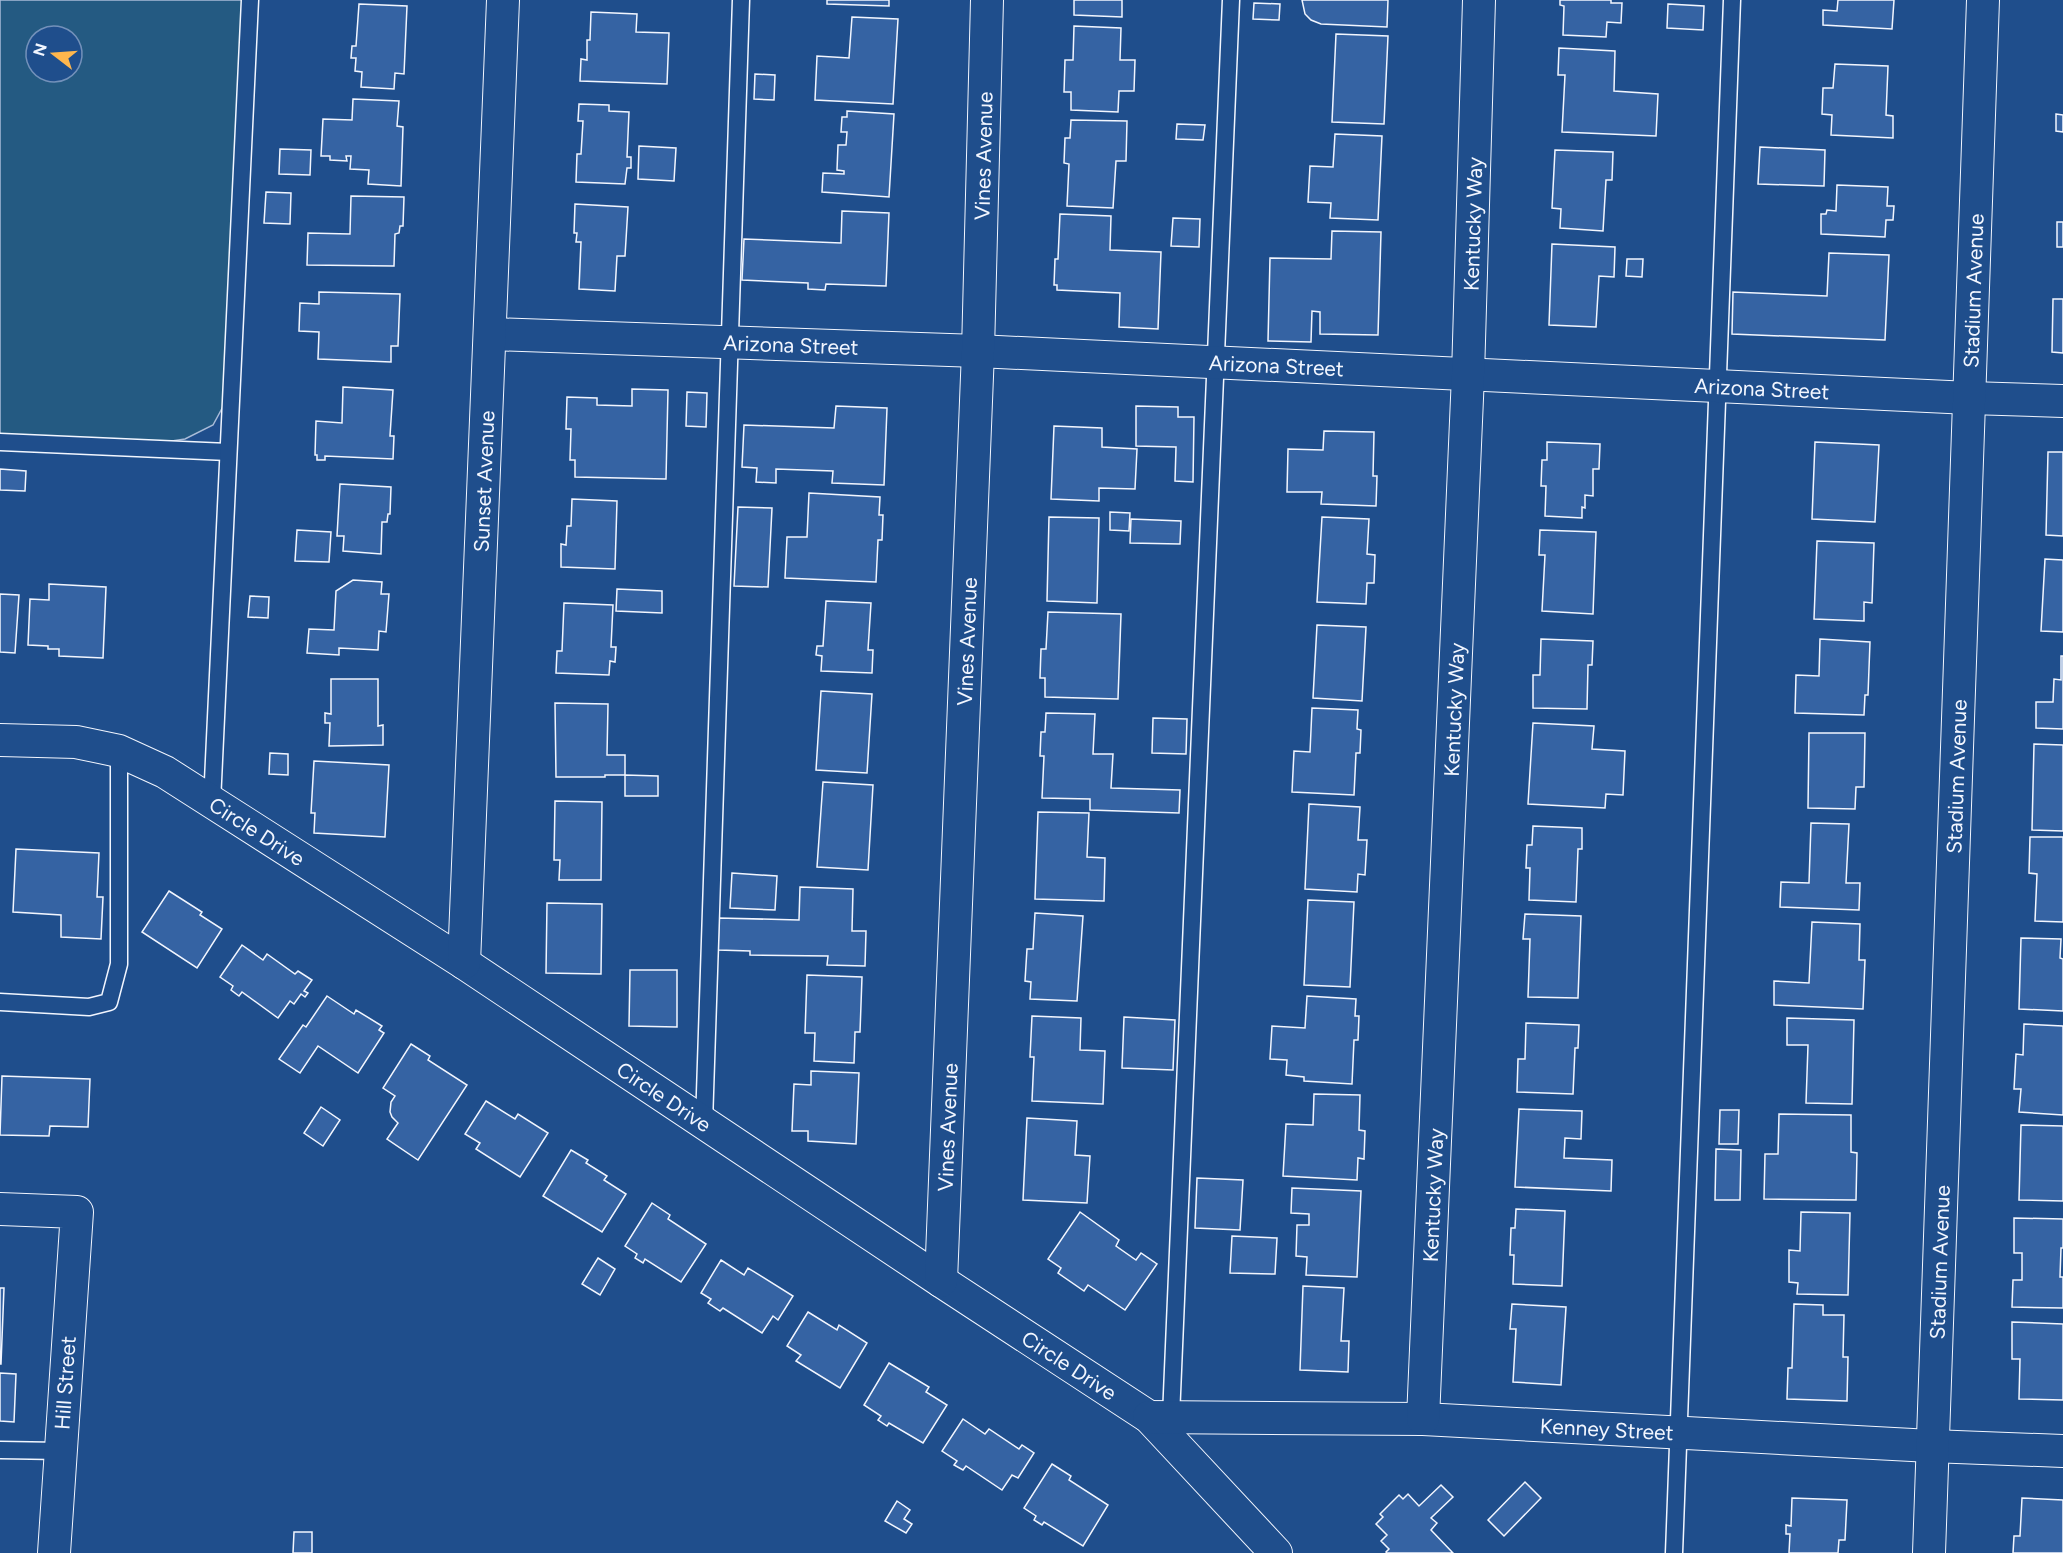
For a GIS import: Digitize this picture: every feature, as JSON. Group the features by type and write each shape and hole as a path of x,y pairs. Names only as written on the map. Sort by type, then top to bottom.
{"street":[{"name":"Sunset Avenue","path":"464,963 503,0"},
{"name":"Vines Avenue","path":"941,1281 978,351 987,0"},
{"name":"Kentucky Way","path":"1424,1419 1468,375 1479,0"},
{"name":"Stadium Avenue","path":"1929,1553 1983,0"},
{"name":"Arizona Street","path":"491,334 978,351 2063,401"},
{"name":"Circle Drive","path":"0,740 76,742 119,751 165,772 464,963 941,1281 1160,1417 1276,1553"},
{"name":"Hill Street","path":"0,1209 77,1212 54,1553"},
{"name":"Kenney Street","path":"1160,1417 1424,1419 2063,1451"}],"lane":[{"path":"212,802 250,0"},
{"path":"704,1123 741,0"},
{"path":"1160,1417 1216,362 1231,0"},
{"path":"1674,1553 1732,0"},
{"path":"0,442 228,452"},
{"path":"0,1002 89,1007 109,1002 119,964 119,751"},
{"path":"0,1450 61,1451"}],"shaded area":[{"path":"0,0 247,0 226,401 213,425 185,439 152,444 0,434"}],"building":[{"path":"827,0 889,0 889,6 827,4"},
{"path":"1074,0 1122,0 1122,17 1074,15"},
{"path":"1302,0 1388,0 1387,27 1321,24 1311,20 1305,14"},
{"path":"1560,0 1611,0 1611,3 1622,3 1621,23 1607,22 1606,37 1563,35 1564,6 1560,5"},
{"path":"1838,0 1894,0 1892,29 1823,25 1823,10 1837,11"},
{"path":"1254,3 1280,4 1279,20 1253,19"},
{"path":"359,4 407,6 404,74 395,73 394,89 361,87 362,72 355,71 356,58 351,58 352,46 356,46"},
{"path":"1668,4 1704,6 1703,30 1667,28"},
{"path":"591,12 637,14 636,32 669,33 667,84 580,81 581,59 587,60"},
{"path":"852,17 898,19 893,104 815,100 817,56 849,58"},
{"path":"1074,26 1121,28 1120,60 1135,60 1134,91 1119,91 1118,112 1071,110 1071,92 1064,92 1065,60 1073,60"},
{"path":"1336,34 1388,36 1384,124 1332,122"},
{"path":"1559,48 1615,51 1614,91 1658,94 1656,136 1562,132 1565,75 1558,75"},
{"path":"1835,64 1888,66 1886,115 1893,116 1893,138 1831,135 1832,115 1822,114 1823,88 1833,88"},
{"path":"755,74 775,75 774,100 754,99"},
{"path":"353,99 399,101 397,126 403,127 401,186 368,184 369,170 350,169 351,156 346,156 347,161 330,160 330,156 321,156 323,119 352,120"},
{"path":"579,104 609,105 609,111 629,112 627,157 631,157 631,168 627,168 625,184 576,182 577,154 581,154 583,121 578,121"},
{"path":"847,111 894,114 889,197 822,192 823,173 844,174 844,171 837,170 838,145 846,145 847,132 841,132 842,117 847,117"},
{"path":"2056,114 2063,115 2063,132 2056,131"},
{"path":"1071,120 1127,121 1126,161 1116,161 1113,208 1067,206 1069,164 1064,163 1065,138 1070,138"},
{"path":"1177,124 1205,125 1203,140 1176,139"},
{"path":"1335,134 1382,136 1378,220 1330,218 1331,203 1308,202 1310,166 1333,167"},
{"path":"639,146 676,148 674,181 638,179"},
{"path":"1760,147 1825,150 1824,186 1758,184"},
{"path":"280,149 311,150 310,175 279,174"},
{"path":"1555,150 1613,152 1612,180 1606,180 1603,231 1560,228 1561,209 1552,208"},
{"path":"1837,185 1888,187 1887,206 1894,206 1893,220 1886,220 1885,237 1821,234 1821,214 1826,214 1827,210 1836,211"},
{"path":"266,192 291,193 290,224 264,223"},
{"path":"351,196 404,197 403,226 400,226 399,233 395,234 394,266 307,265 308,233 350,234"},
{"path":"575,204 628,207 625,256 617,256 615,291 579,289 581,242 576,242 577,233 574,233"},
{"path":"842,211 889,213 886,286 826,284 825,290 808,289 808,283 742,280 744,239 841,243"},
{"path":"1060,214 1111,216 1110,250 1161,252 1158,329 1119,327 1120,293 1057,290 1057,285 1054,285 1055,259 1058,259"},
{"path":"1173,218 1200,219 1199,247 1171,246"},
{"path":"2057,222 2063,222 2063,247 2057,247"},
{"path":"1332,231 1381,232 1378,335 1320,334 1320,312 1312,311 1311,342 1268,341 1270,258 1331,259"},
{"path":"1552,244 1615,247 1614,277 1599,276 1596,327 1549,325"},
{"path":"1829,253 1889,255 1885,340 1732,334 1733,292 1827,296"},
{"path":"1627,259 1643,259 1642,277 1626,276"},
{"path":"319,292 400,294 398,346 391,346 391,362 318,359 319,332 299,331 300,303 319,304"},
{"path":"2053,299 2063,299 2063,353 2052,352"},
{"path":"343,387 393,390 390,436 394,436 393,459 325,456 325,460 317,460 317,455 315,455 316,421 342,423"},
{"path":"632,389 668,390 666,479 575,477 575,460 570,460 571,429 566,429 567,397 597,398 597,405 632,406"},
{"path":"687,392 707,393 706,427 686,426"},
{"path":"836,406 887,408 884,485 832,483 833,471 776,469 776,483 756,482 757,468 742,467 744,425 834,428"},
{"path":"1136,406 1178,407 1178,417 1194,417 1193,482 1175,481 1176,447 1136,446"},
{"path":"1054,426 1102,428 1102,447 1137,449 1135,489 1099,488 1099,501 1051,499"},
{"path":"1324,431 1374,432 1373,476 1377,476 1376,506 1321,504 1322,492 1287,492 1288,449 1323,450"},
{"path":"1547,442 1600,444 1599,469 1593,469 1593,496 1585,495 1582,518 1545,516 1546,486 1541,486 1542,460 1547,460"},
{"path":"1815,442 1879,445 1875,522 1812,519"},
{"path":"2048,452 2063,452 2063,536 2046,535"},
{"path":"0,469 26,471 25,491 0,490"},
{"path":"340,484 391,487 390,514 388,514 387,522 382,522 381,554 343,551 344,536 337,536"},
{"path":"809,493 880,497 879,515 883,515 882,540 878,540 876,582 785,578 787,537 807,537"},
{"path":"572,499 617,501 615,569 561,567 561,544 566,545 567,526 571,526"},
{"path":"738,507 772,508 768,587 734,586"},
{"path":"1110,512 1130,513 1129,531 1110,530"},
{"path":"1049,517 1099,518 1097,603 1047,601"},
{"path":"1322,517 1369,519 1367,554 1375,555 1374,583 1367,583 1366,604 1317,602"},
{"path":"1131,519 1181,521 1180,544 1130,543"},
{"path":"297,530 331,532 329,562 295,561"},
{"path":"1540,530 1596,532 1593,614 1542,611 1545,555 1539,555"},
{"path":"1817,541 1874,543 1872,603 1864,602 1864,621 1814,619"},
{"path":"2045,559 2063,560 2063,632 2041,631"},
{"path":"353,580 382,582 381,594 389,594 386,632 379,631 378,650 339,648 339,655 307,653 309,629 334,630 336,591"},
{"path":"49,584 106,587 103,658 59,656 59,649 28,645 30,599 49,600"},
{"path":"617,589 662,591 662,613 616,611"},
{"path":"0,594 19,595 15,653 0,652"},
{"path":"250,596 269,597 268,618 248,617"},
{"path":"826,601 871,603 868,650 873,650 872,673 821,671 822,656 816,655 817,646 823,646"},
{"path":"564,603 613,605 611,647 616,647 615,662 610,661 609,675 556,673 557,651 562,651"},
{"path":"1048,612 1121,614 1118,699 1045,697 1045,678 1040,678 1041,649 1046,649"},
{"path":"1317,625 1366,627 1362,701 1313,698"},
{"path":"1541,639 1593,641 1592,665 1588,665 1587,709 1533,708 1533,675 1540,675"},
{"path":"1820,639 1870,642 1868,695 1865,695 1864,715 1795,713 1796,675 1819,676"},
{"path":"2061,656 2063,656 2063,729 2036,728 2036,702 2053,702 2054,679 2061,680"},
{"path":"331,679 378,679 378,726 383,725 383,745 329,746 330,723 325,723 325,713 331,714"},
{"path":"821,691 872,694 867,773 816,770"},
{"path":"555,703 608,704 607,755 625,755 625,775 556,777"},
{"path":"1312,708 1358,710 1357,729 1361,730 1360,753 1356,753 1354,795 1292,792 1294,751 1310,752"},
{"path":"1046,713 1095,714 1093,754 1113,754 1111,788 1180,790 1179,813 1090,810 1090,799 1042,798 1044,756 1040,756 1041,732 1045,732"},
{"path":"1153,718 1187,719 1186,754 1152,753"},
{"path":"1533,723 1594,726 1592,749 1625,751 1623,795 1606,794 1605,808 1528,804"},
{"path":"1809,733 1865,733 1864,787 1856,787 1855,809 1808,808"},
{"path":"2034,744 2063,745 2063,831 2032,830"},
{"path":"270,753 288,754 288,775 269,774"},
{"path":"314,761 389,765 385,837 314,833 315,813 311,813"},
{"path":"625,775 658,776 658,796 625,796"},
{"path":"823,782 873,785 868,870 817,867"},
{"path":"555,801 602,802 601,880 559,880 560,860 554,860"},
{"path":"1309,804 1360,807 1358,840 1367,840 1365,875 1358,874 1357,892 1305,889"},
{"path":"1038,812 1089,813 1087,857 1105,858 1104,901 1035,899"},
{"path":"1811,823 1849,824 1846,883 1860,883 1859,910 1780,907 1781,882 1809,883"},
{"path":"1533,826 1582,828 1582,849 1578,849 1576,902 1529,900 1530,868 1526,868 1527,845 1532,845"},
{"path":"2030,837 2063,837 2063,922 2035,921 2037,874 2029,873"},
{"path":"16,849 99,853 97,897 103,897 101,939 61,937 61,915 13,912"},
{"path":"732,873 777,876 775,910 730,908"},
{"path":"800,887 853,889 852,931 866,931 865,966 827,965 828,956 750,955 750,951 718,950 719,918 799,920"},
{"path":"169,891 202,912 200,915 222,929 197,968 142,932"},
{"path":"1308,900 1354,902 1350,987 1304,985"},
{"path":"547,903 602,904 601,974 546,973"},
{"path":"1035,913 1083,916 1077,1001 1030,999 1031,982 1025,981 1027,949 1033,949"},
{"path":"1525,914 1581,916 1578,998 1528,997 1530,939 1523,939"},
{"path":"1812,922 1860,924 1859,960 1865,960 1863,1009 1774,1005 1774,981 1809,983"},
{"path":"2021,938 2061,939 2063,1011 2019,1009"},
{"path":"242,945 263,960 267,954 295,974 298,971 312,980 304,991 308,993 305,997 301,994 294,1004 290,1001 278,1018 242,992 239,996 231,990 233,986 220,977"},
{"path":"630,970 677,970 677,1027 629,1026"},
{"path":"807,975 862,977 860,1032 855,1032 854,1063 814,1061 815,1033 805,1033"},
{"path":"327,996 354,1014 356,1010 382,1026 379,1030 384,1033 358,1073 318,1046 300,1073 279,1059 303,1025 306,1027"},
{"path":"1307,996 1356,999 1355,1016 1359,1016 1358,1040 1354,1040 1352,1084 1304,1081 1304,1077 1286,1075 1287,1060 1270,1059 1272,1026 1305,1028"},
{"path":"1032,1016 1081,1018 1080,1050 1105,1051 1103,1104 1032,1101 1034,1057 1030,1057"},
{"path":"1124,1017 1175,1020 1173,1070 1122,1068"},
{"path":"1787,1018 1854,1020 1852,1104 1806,1103 1808,1045 1787,1045"},
{"path":"1526,1023 1579,1025 1578,1048 1575,1048 1573,1094 1517,1092 1518,1059 1525,1059"},
{"path":"2024,1024 2063,1026 2063,1115 2019,1112 2021,1089 2014,1089 2016,1054 2023,1055"},
{"path":"411,1044 430,1056 428,1060 467,1085 418,1160 387,1139 398,1123 390,1112 391,1102 395,1096 383,1088"},
{"path":"811,1071 859,1073 856,1144 808,1141 808,1131 792,1131 794,1084 811,1085"},
{"path":"2,1076 90,1079 88,1127 50,1126 49,1136 0,1135"},
{"path":"1314,1094 1360,1095 1359,1130 1365,1131 1364,1159 1358,1158 1357,1180 1283,1176 1286,1124 1313,1125"},
{"path":"486,1101 515,1119 518,1114 548,1133 520,1177 476,1149 480,1143 465,1134"},
{"path":"321,1107 340,1120 323,1146 304,1133"},
{"path":"1519,1109 1582,1111 1581,1139 1565,1138 1564,1158 1612,1160 1611,1191 1515,1187"},
{"path":"1720,1110 1739,1110 1738,1144 1719,1144"},
{"path":"1779,1114 1851,1115 1851,1152 1857,1153 1856,1200 1764,1199 1765,1154 1778,1154"},
{"path":"1027,1118 1077,1121 1075,1155 1090,1156 1087,1203 1023,1200"},
{"path":"2021,1125 2063,1126 2063,1201 2019,1200"},
{"path":"1716,1149 1741,1150 1740,1200 1715,1200"},
{"path":"571,1150 588,1160 586,1163 607,1176 604,1180 626,1194 602,1232 543,1196"},
{"path":"1197,1178 1243,1180 1240,1230 1195,1228"},
{"path":"1292,1188 1361,1191 1357,1277 1306,1275 1307,1257 1296,1256 1297,1225 1309,1225 1309,1214 1291,1213"},
{"path":"652,1203 670,1215 668,1219 706,1244 681,1282 645,1259 643,1263 635,1258 637,1254 625,1246"},
{"path":"1516,1209 1565,1211 1562,1286 1513,1284 1514,1255 1510,1255 1511,1228 1515,1228"},
{"path":"1080,1212 1119,1240 1116,1246 1136,1260 1141,1253 1157,1264 1125,1310 1088,1285 1084,1291 1058,1273 1061,1268 1048,1259"},
{"path":"1801,1212 1850,1213 1848,1295 1797,1294 1798,1283 1789,1282 1789,1250 1800,1251"},
{"path":"2014,1218 2063,1219 2060,1277 2063,1277 2063,1308 2012,1307 2013,1280 2022,1280 2022,1253 2014,1253"},
{"path":"1232,1236 1277,1238 1275,1274 1230,1273"},
{"path":"598,1258 615,1269 600,1295 582,1284"},
{"path":"721,1260 744,1275 748,1268 793,1296 778,1320 773,1316 762,1333 723,1308 720,1311 708,1303 711,1299 701,1293"},
{"path":"1303,1286 1344,1288 1341,1341 1349,1341 1348,1372 1300,1370"},
{"path":"0,1288 4,1288 1,1364 0,1364"},
{"path":"1512,1304 1566,1307 1561,1385 1513,1382 1516,1329 1510,1329"},
{"path":"1794,1304 1823,1305 1823,1315 1844,1315 1843,1357 1848,1357 1847,1401 1787,1399 1788,1368 1792,1368"},
{"path":"808,1312 837,1330 839,1325 867,1343 840,1388 796,1361 801,1355 787,1346"},
{"path":"2012,1322 2063,1324 2063,1400 2019,1399 2020,1359 2012,1359"},
{"path":"889,1363 929,1387 926,1392 947,1405 923,1443 889,1423 887,1426 878,1420 881,1416 864,1405"},
{"path":"0,1373 16,1374 14,1422 0,1421"},
{"path":"963,1419 985,1434 989,1429 1019,1449 1022,1445 1034,1453 1018,1478 1012,1475 1002,1490 966,1466 963,1470 954,1465 957,1461 942,1451"},
{"path":"1052,1464 1071,1476 1069,1480 1108,1505 1083,1546 1044,1522 1042,1525 1034,1520 1036,1516 1024,1508"},
{"path":"1525,1482 1541,1498 1504,1536 1488,1520"},
{"path":"1441,1485 1453,1497 1431,1518 1437,1523 1431,1530 1453,1553 1387,1553 1389,1549 1381,1541 1387,1535 1376,1524 1383,1517 1380,1514 1399,1495 1403,1499 1408,1494 1419,1506"},
{"path":"1792,1498 1847,1500 1845,1540 1839,1540 1838,1553 1789,1553 1790,1534 1786,1534 1786,1525 1791,1526"},
{"path":"2022,1498 2063,1500 2063,1553 2013,1553 2014,1536 2020,1536"},
{"path":"897,1501 910,1510 904,1519 912,1524 906,1533 885,1521"},
{"path":"294,1532 312,1532 312,1553 293,1553"}]}
